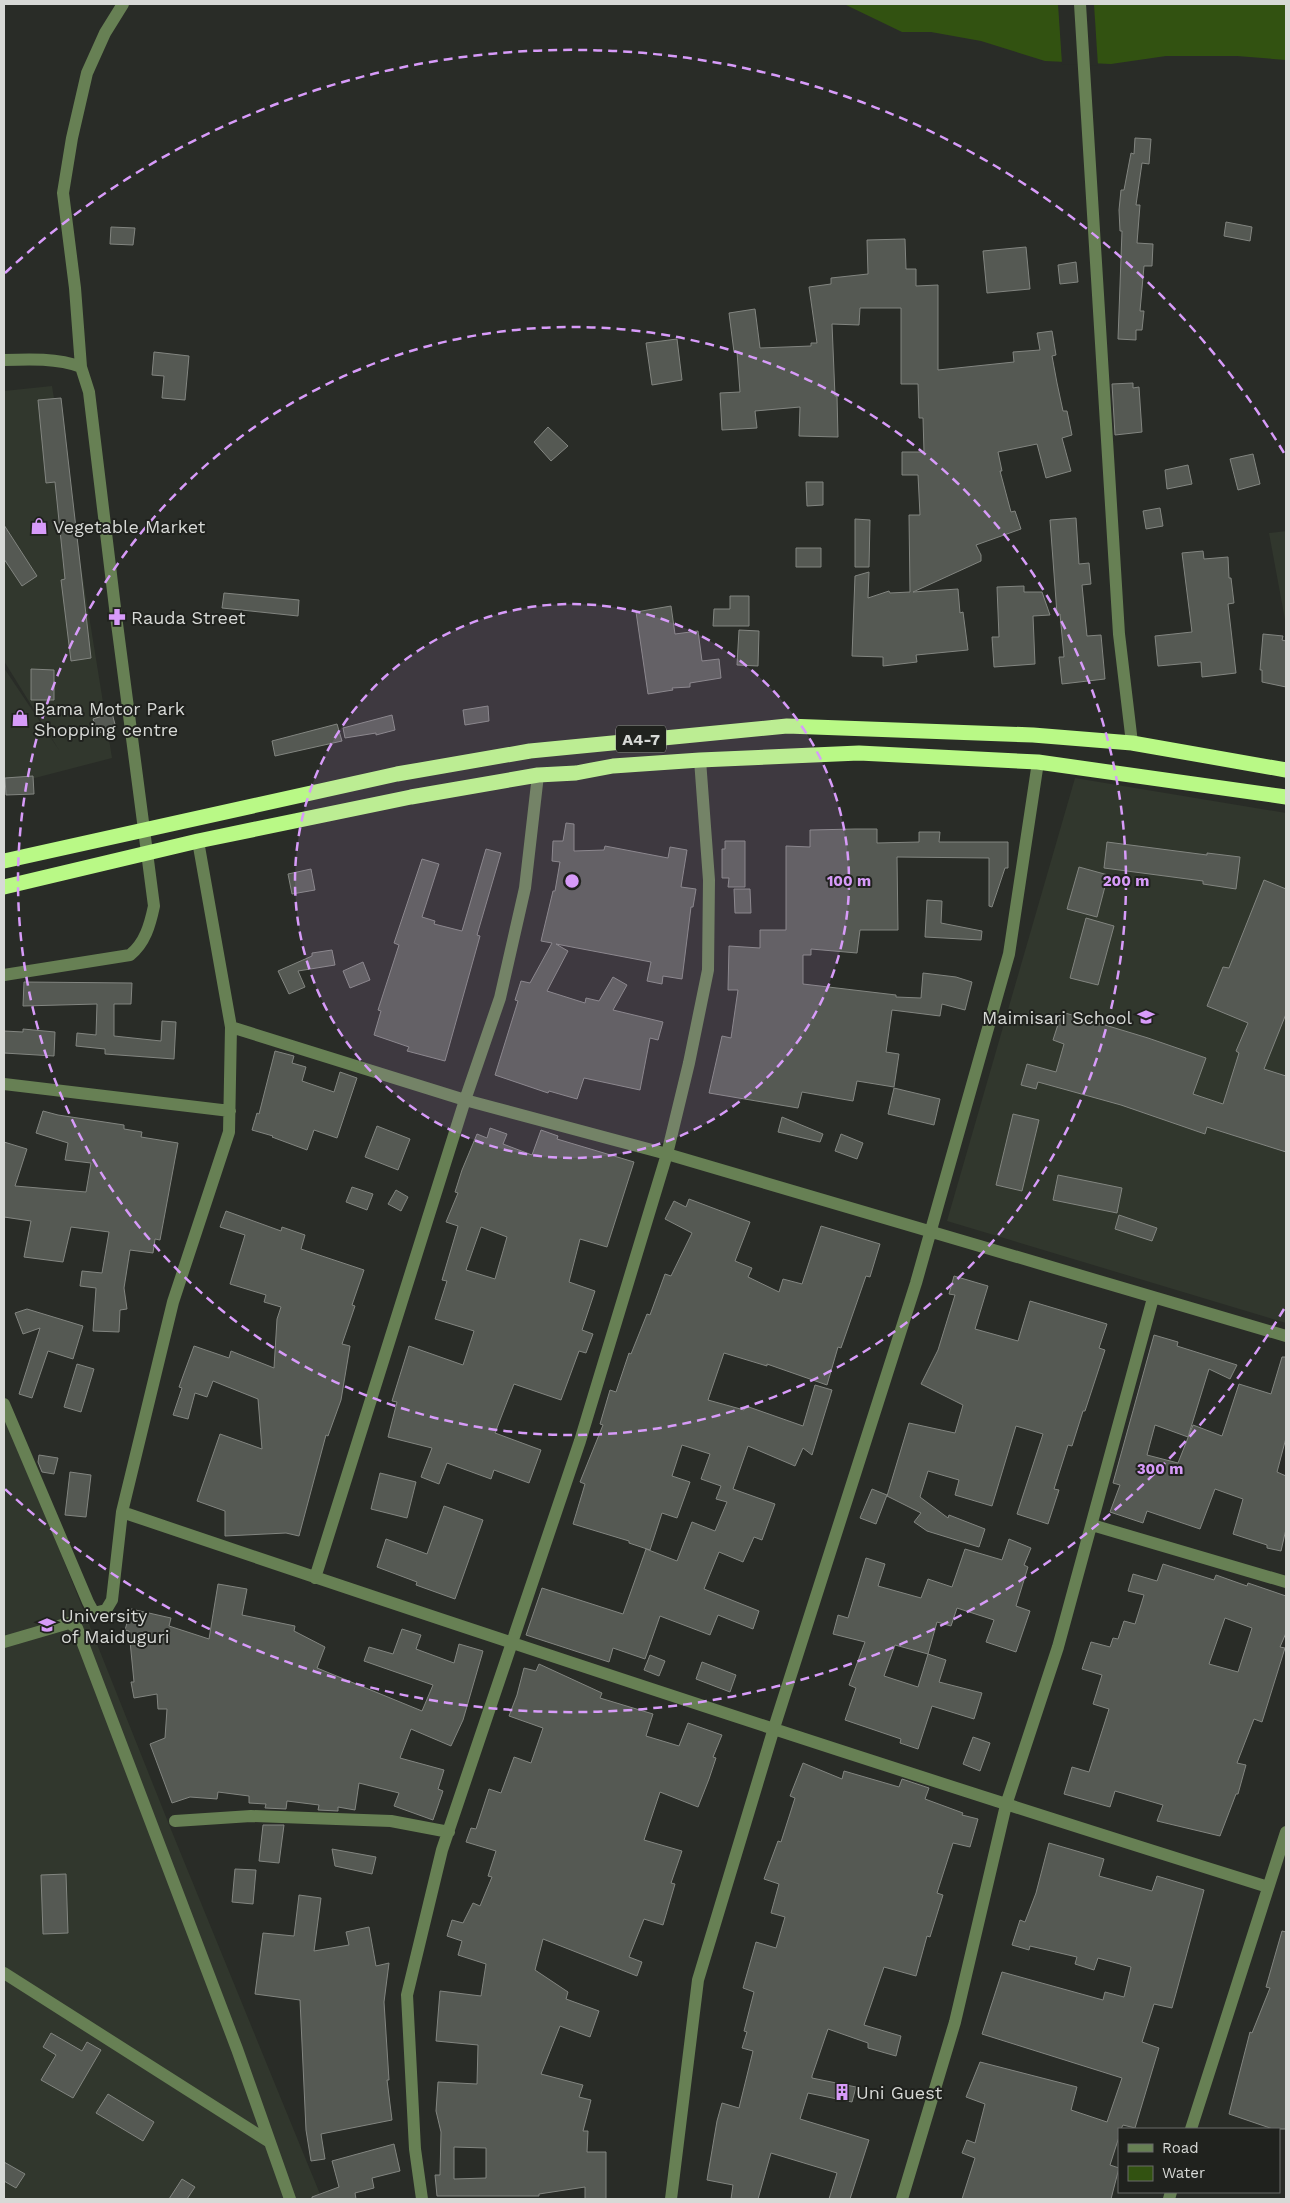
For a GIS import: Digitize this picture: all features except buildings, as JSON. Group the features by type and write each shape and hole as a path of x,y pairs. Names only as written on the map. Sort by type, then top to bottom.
{"highway":[{"name":"A4-7","path":"4,861 397,774 460,763 530,751 787,726 1033,735 1132,743 1286,770"},
{"name":"A4-7","path":"4,888 198,840 464,788 538,776 576,773 613,766 859,753 1038,762 1286,797"},
{"path":"460,763 464,788"}],"street":[{"path":"4,975 130,955 138,949 150,926 154,906 149,852 89,392 81,367 75,288 62,193 87,73 123,4"},
{"path":"1080,4 1119,634 1132,743"},
{"path":"4,360 28,359 70,363 81,367"},
{"path":"422,2199 415,2149 407,1995 442,1850 580,1440 667,1154 689,1063 708,970 709,880 700,760"},
{"path":"671,2199 698,1980 774,1728 931,1232 1009,954 1038,762"},
{"path":"315,1578 500,998 523,898 538,776"},
{"path":"4,1404 94,1613 106,1610 112,1600 122,1512 173,1302 229,1132 231,1027 198,840"},
{"path":"231,1027 466,1100 667,1154 1286,1336"},
{"path":"4,1084 230,1110"},
{"path":"902,2199 955,2022 1006,1805 1058,1647 1153,1298"},
{"path":"122,1512 511,1644 1006,1805 1268,1887"},
{"path":"1092,1525 1286,1582"},
{"path":"4,1642 69,1623 77,1628 237,2049 290,2199"},
{"path":"175,1821 251,1816 390,1821 449,1832"},
{"path":"1191,2128 1286,1832"},
{"path":"4,1973 268,2141"}],"shaded area":[{"name":"Vegetable Market","path":"52,386 112,758 4,786 4,668 59,750 4,661 4,391"},
{"path":"1286,531 1286,625 1269,533"},
{"name":"Maimisari School","path":"1075,778 1286,813 1286,1323 947,1221"},
{"name":"University of Maiduguri","path":"4,1411 172,1832 322,2199 4,2199"}],"water":[{"path":"844,4 1286,4 1286,60 1237,56 1166,56 1111,64 1045,61 981,41 931,32 902,32"}],"pier":[{"path":"1058,4 1094,4 1098,66 1062,64"}],"place":[{"name":"Vegetable Market","path":"39,526"},
{"name":"Rauda Street","path":"117,617"},
{"name":"Bama Motor Park Shopping centre","path":"20,718"},
{"name":"Maimisari School","path":"1146,1017"},
{"name":"University of Maiduguri","path":"47,1625"},
{"name":"Uni Guest","path":"842,2092"}]}
